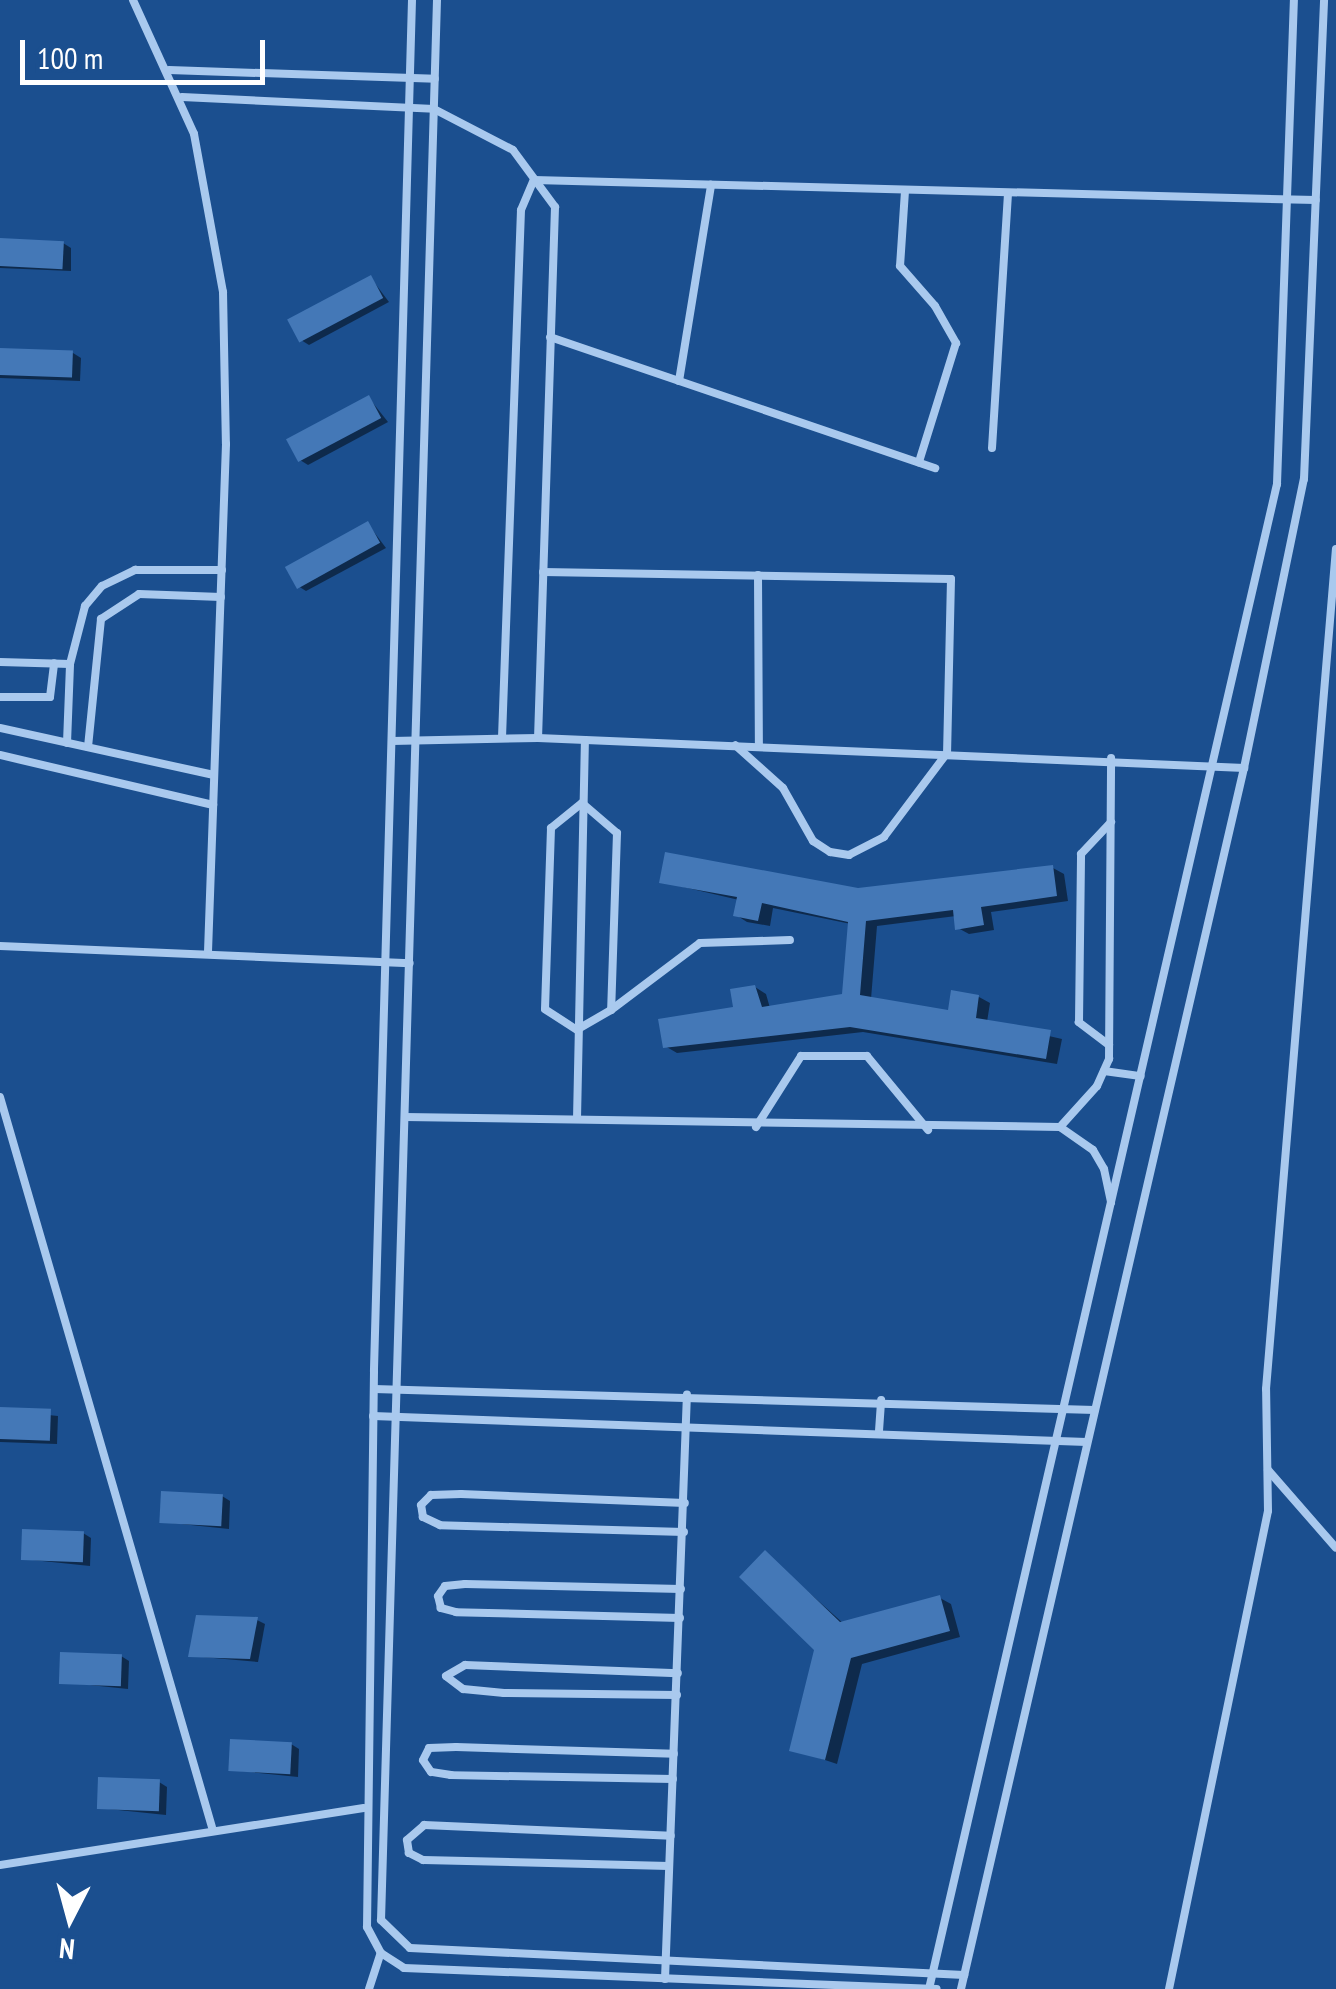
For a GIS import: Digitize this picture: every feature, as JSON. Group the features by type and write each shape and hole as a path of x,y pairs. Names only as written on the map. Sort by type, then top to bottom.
{"lane":[{"path":"133,0 182,97 223,292 222,570 208,952"},
{"path":"412,0 373,1416 364,1808 367,1927 381,1953 404,1968 739,1985 938,1989"},
{"path":"437,0 382,1920 410,1948 964,1975"},
{"path":"929,1989 1277,484 1294,0"},
{"path":"961,1989 1244,768 1304,479 1324,0"},
{"path":"169,70 434,79"},
{"path":"182,97 434,109 513,150 554,207 538,738"},
{"path":"534,180 1316,200"},
{"path":"502,738 521,210 534,180"},
{"path":"679,380 712,185"},
{"path":"905,191 900,266 935,306 956,343 919,462"},
{"path":"992,448 1008,194"},
{"path":"550,336 935,468"},
{"path":"1169,1989 1268,1510 1266,1390 1336,549"},
{"path":"67,742 70,664 85,606 102,586 135,570 222,570"},
{"path":"543,572 951,579 947,753 884,838 850,855 814,841 783,788 735,745"},
{"path":"758,575 759,746"},
{"path":"88,747 100,620 139,594 221,596"},
{"path":"0,662 70,664"},
{"path":"0,697 50,697 54,664"},
{"path":"0,728 214,775"},
{"path":"392,741 538,738 1212,762 1244,768"},
{"path":"577,1119 585,740"},
{"path":"0,755 213,806"},
{"path":"1060,1128 1104,1072 1110,1045 1111,758"},
{"path":"582,803 616,833 611,1010"},
{"path":"577,1030 545,1009 551,828 582,803"},
{"path":"1110,1045 1079,1022 1081,854 1111,822"},
{"path":"577,1030 611,1010 700,943 790,940"},
{"path":"0,946 410,963"},
{"path":"756,1127 800,1056 867,1056 928,1130"},
{"path":"1104,1072 1141,1076"},
{"path":"0,1097 212,1828"},
{"path":"405,1117 928,1130 1060,1128 1092,1150 1104,1169 1111,1205"},
{"path":"0,1153 12,1146"},
{"path":"374,1389 687,1394 1094,1410"},
{"path":"665,1979 687,1394"},
{"path":"879,1431 881,1400"},
{"path":"373,1416 688,1424 1087,1442"},
{"path":"1268,1470 1336,1548"},
{"path":"684,1532 440,1525 422,1517 421,1504 431,1495 461,1494 685,1503"},
{"path":"680,1618 456,1612 441,1608 438,1596 445,1586 464,1584 681,1590"},
{"path":"676,1696 490,1692 450,1685 446,1676 465,1665 678,1673"},
{"path":"673,1779 452,1775 431,1772 423,1760 429,1748 456,1747 674,1754"},
{"path":"1,1862 364,1808"},
{"path":"670,1866 423,1860 409,1854 408,1840 424,1826 671,1836"},
{"path":"369,1989 381,1953"}],"building":[{"path":"0,238 64,241 62,269 0,266"},
{"path":"371,275 383,298 299,343 287,320"},
{"path":"0,348 73,351 72,378 0,375"},
{"path":"369,395 381,418 298,462 286,439"},
{"path":"368,521 380,543 297,589 285,567"},
{"path":"665,852 858,888 1053,865 1057,896 981,907 984,925 955,930 953,910 866,921 860,995 948,1010 951,990 979,995 976,1018 1051,1030 1046,1059 850,1027 663,1048 658,1019 733,1007 730,989 755,985 762,1007 842,994 848,922 762,903 758,921 733,916 737,897 659,883"},
{"path":"0,1407 51,1409 50,1441 0,1439"},
{"path":"161,1491 223,1494 221,1526 159,1523"},
{"path":"22,1529 84,1531 83,1562 21,1560"},
{"path":"765,1550 840,1622 940,1595 950,1631 851,1658 825,1760 789,1751 814,1650 739,1577"},
{"path":"196,1615 258,1617 250,1659 188,1657"},
{"path":"60,1652 122,1654 121,1686 59,1684"},
{"path":"230,1739 292,1742 290,1774 228,1771"},
{"path":"98,1777 160,1779 159,1811 97,1809"}]}
